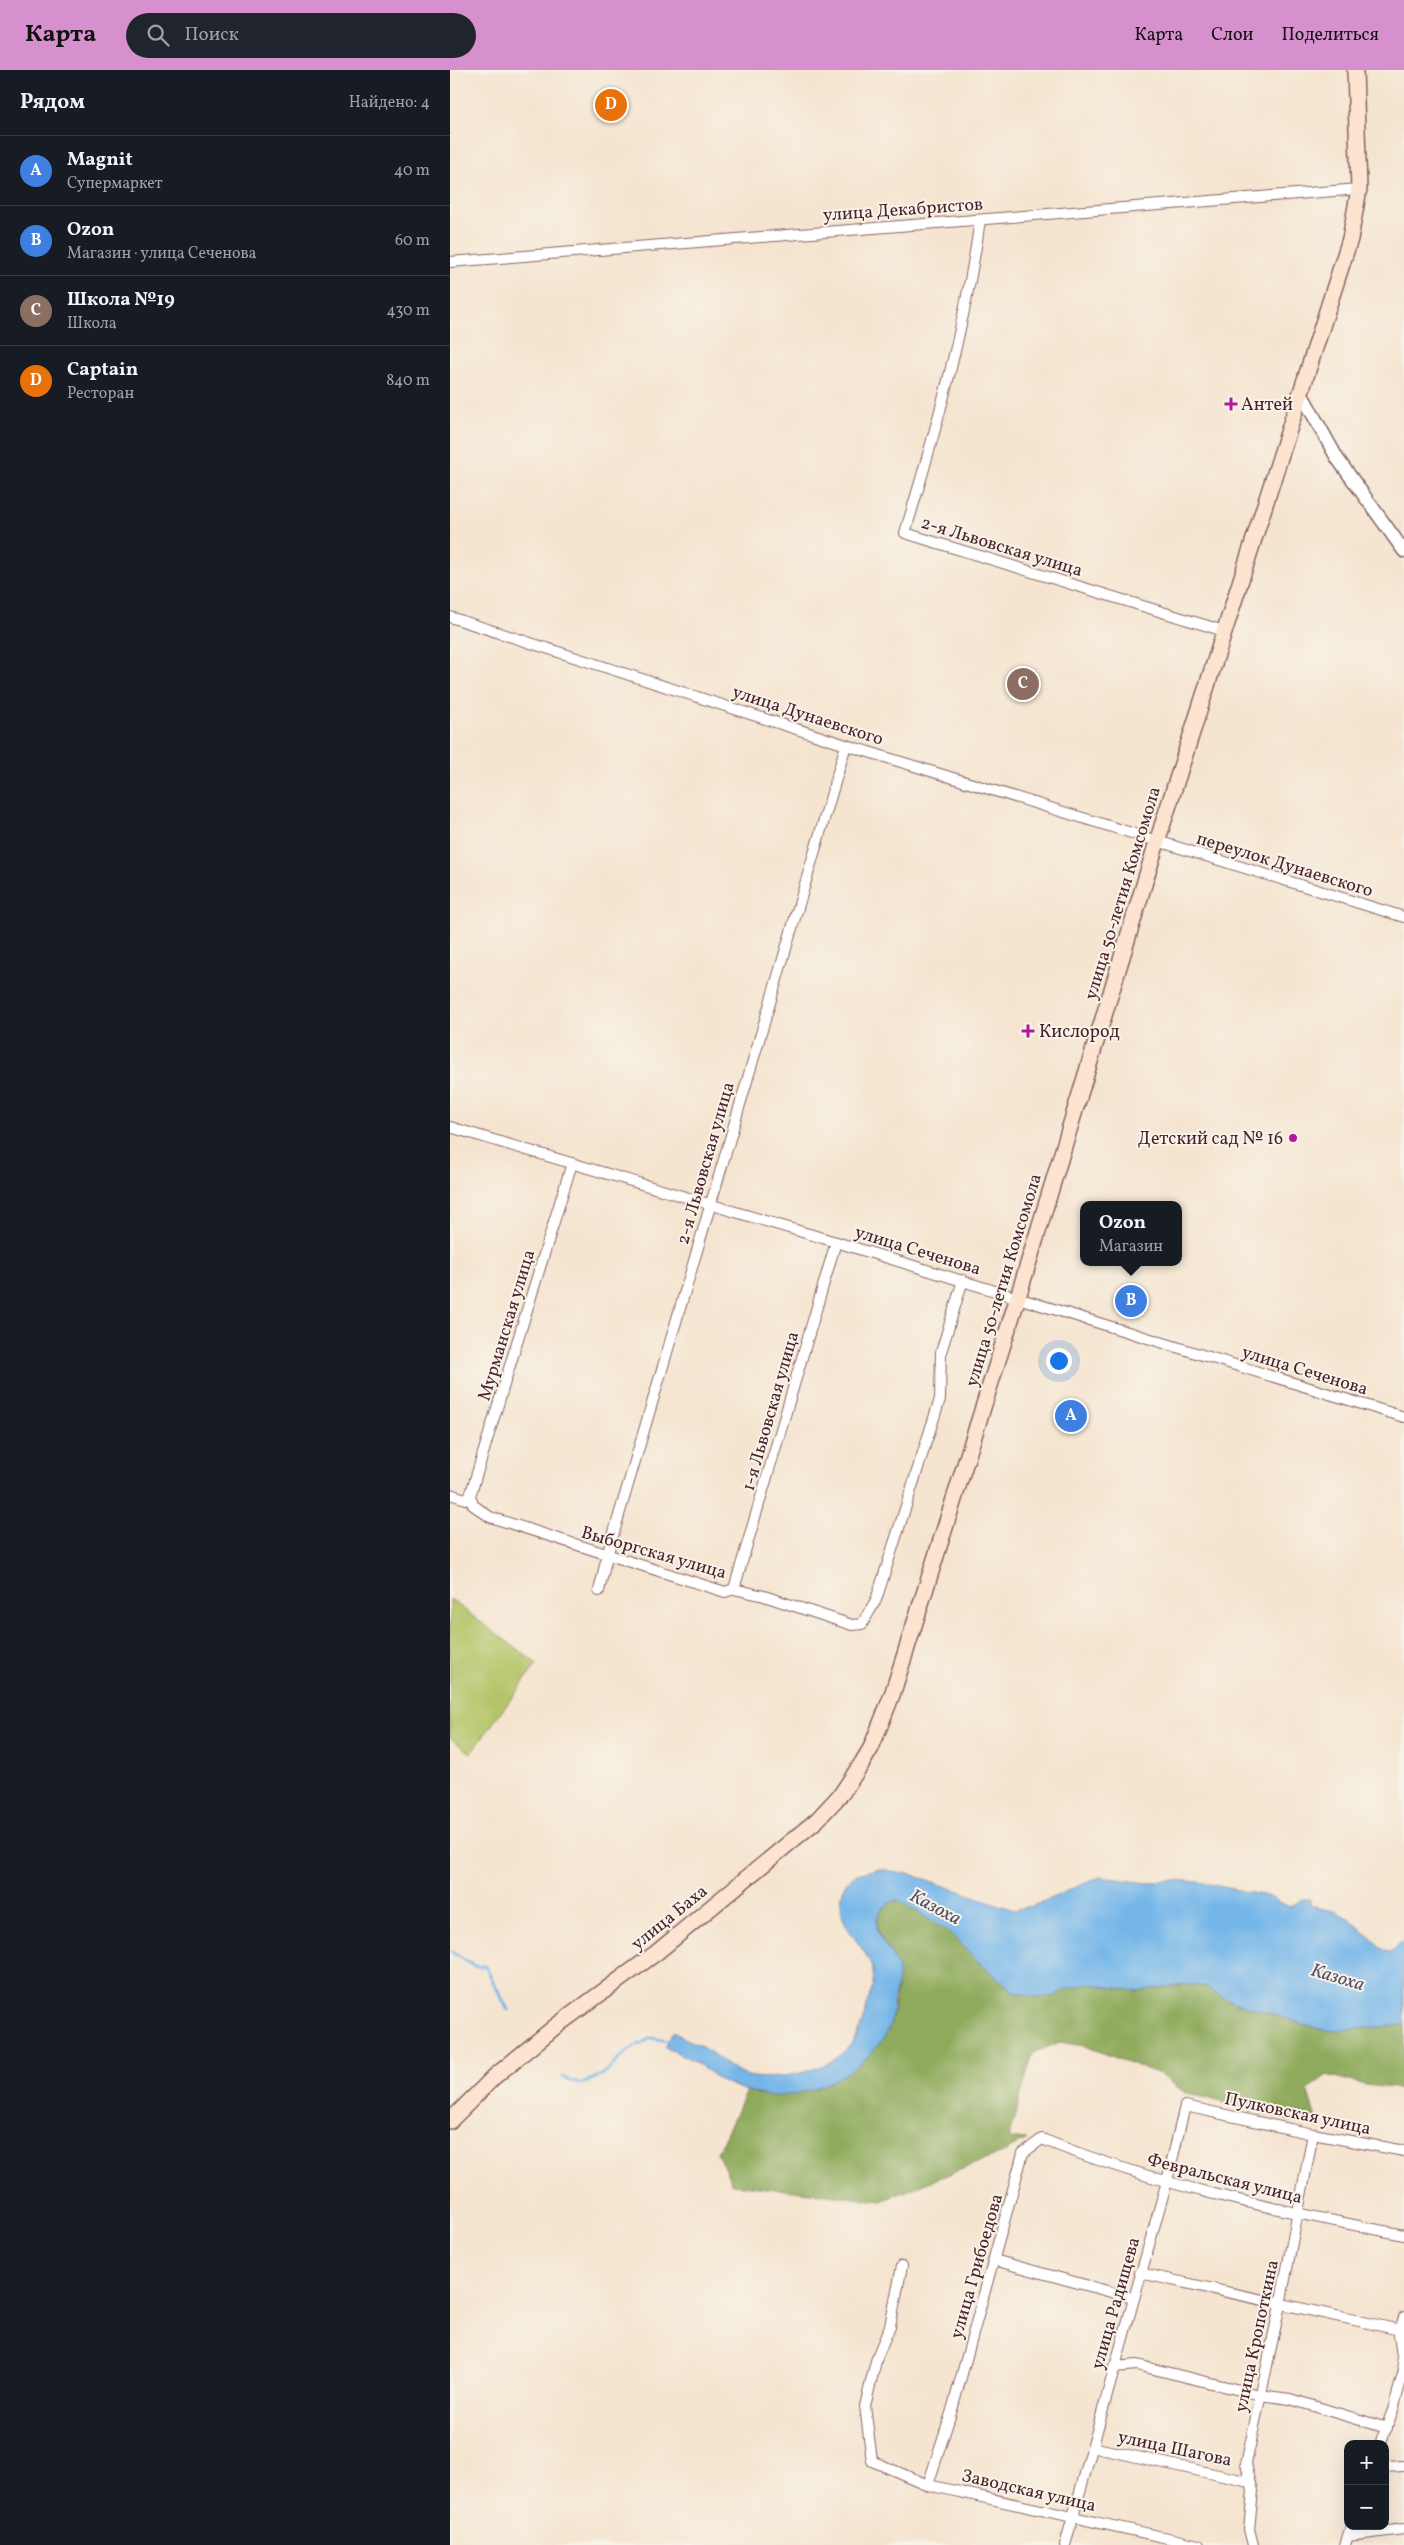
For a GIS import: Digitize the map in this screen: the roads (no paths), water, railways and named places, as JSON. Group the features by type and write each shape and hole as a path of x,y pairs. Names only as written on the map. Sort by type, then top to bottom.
{"main road":[{"name":"улица 50-летия Комсомола","path":"817,1820 852,1779 871,1748 881,1725 1018,1297 1157,842 1350,239 1359,189 1355,70"},
{"name":"улица Баха","path":"450,2121 494,2077 542,2038 656,1953 817,1820"}],"street":[{"name":"улица Декабристов","path":"450,262 1359,189"},
{"name":"2-я Львовская улица","path":"980,220 975,258 944,400 905,533 1224,631"},
{"path":"1301,393 1337,458 1404,551"},
{"name":"улица Дунаевского","path":"450,616 846,745 1157,842"},
{"name":"2-я Львовская улица","path":"599,1591 606,1556 846,745"},
{"name":"переулок Дунаевского","path":"1157,842 1404,918"},
{"name":"улица Сеченова","path":"450,1127 963,1280 1404,1417"},
{"name":"Мурманская улица","path":"471,1499 572,1163"},
{"name":"1-я Львовская улица","path":"734,1588 836,1242"},
{"name":"Выборгская улица","path":"450,1494 471,1499 480,1511 490,1517 606,1556 725,1592 734,1588 852,1625 862,1624 876,1600 940,1399 941,1352 963,1280"},
{"name":"Пулковская улица","path":"1185,2106 1313,2134 1404,2151"},
{"name":"улица Радищева","path":"1074,2513 1167,2181 1185,2106"},
{"name":"улица Кропоткина","path":"1253,2545 1249,2529 1253,2491 1246,2464 1280,2305 1313,2134"},
{"name":"Февральская улица","path":"1042,2139 1094,2160 1167,2181 1298,2214 1404,2235"},
{"name":"улица Грибоедова","path":"928,2484 952,2410 1023,2152 1042,2139"},
{"path":"994,2260 1133,2298"},
{"name":"Заводская улица","path":"902,2266 890,2326 877,2357 864,2406 872,2461 928,2484 1074,2513 1199,2545"},
{"path":"1140,2273 1400,2330"},
{"path":"1382,2440 1393,2410 1404,2370 1400,2330 1404,2317"},
{"path":"1114,2367 1137,2365 1260,2395 1290,2400 1387,2428"},
{"path":"1393,2410 1404,2409"},
{"name":"улица Шагова","path":"1092,2447 1250,2482"},
{"path":"1389,2467 1404,2466"},
{"path":"1065,2545 1074,2513"},
{"path":"1348,2536 1404,2529"}],"water":[{"path":"880,1869 913,1875 1014,1910 1035,1905 1100,1877 1147,1883 1170,1880 1199,1882 1267,1896 1290,1907 1302,1899 1310,1899 1310,1906 1335,1911 1350,1919 1385,1951 1390,1952 1398,1944 1404,1942 1404,2025 1326,2031 1228,2000 1206,1987 1186,1984 1137,1991 1090,1984 1067,1989 1052,1997 1036,1997 1014,1992 974,1958 952,1934 898,1900 883,1908 877,1918 880,1936 894,1959 898,1971 898,1981 888,2030 867,2058 852,2070 816,2088 780,2096 763,2095 725,2083 689,2058 665,2048 673,2032 706,2049 737,2072 759,2077 785,2076 812,2070 825,2065 844,2052 853,2041 865,2015 872,1986 873,1972 866,1955 845,1923 842,1914 842,1894 847,1881 852,1877 864,1872"}],"waterway":[{"name":"Казоха","path":"450,1951 474,1966 485,1966 508,2010"},
{"name":"Казоха","path":"562,2077 581,2084 602,2075 628,2051 651,2038 669,2041"}],"place":[{"name":"Captain","path":"611,105"},
{"name":"Антей","path":"1231,404"},
{"name":"Школа №19","path":"1023,684"},
{"name":"Кислород","path":"1028,1031"},
{"name":"Детский сад № 16","path":"1293,1138"},
{"name":"Ozon","path":"1131,1301"},
{"name":"Magnit","path":"1071,1416"}]}
